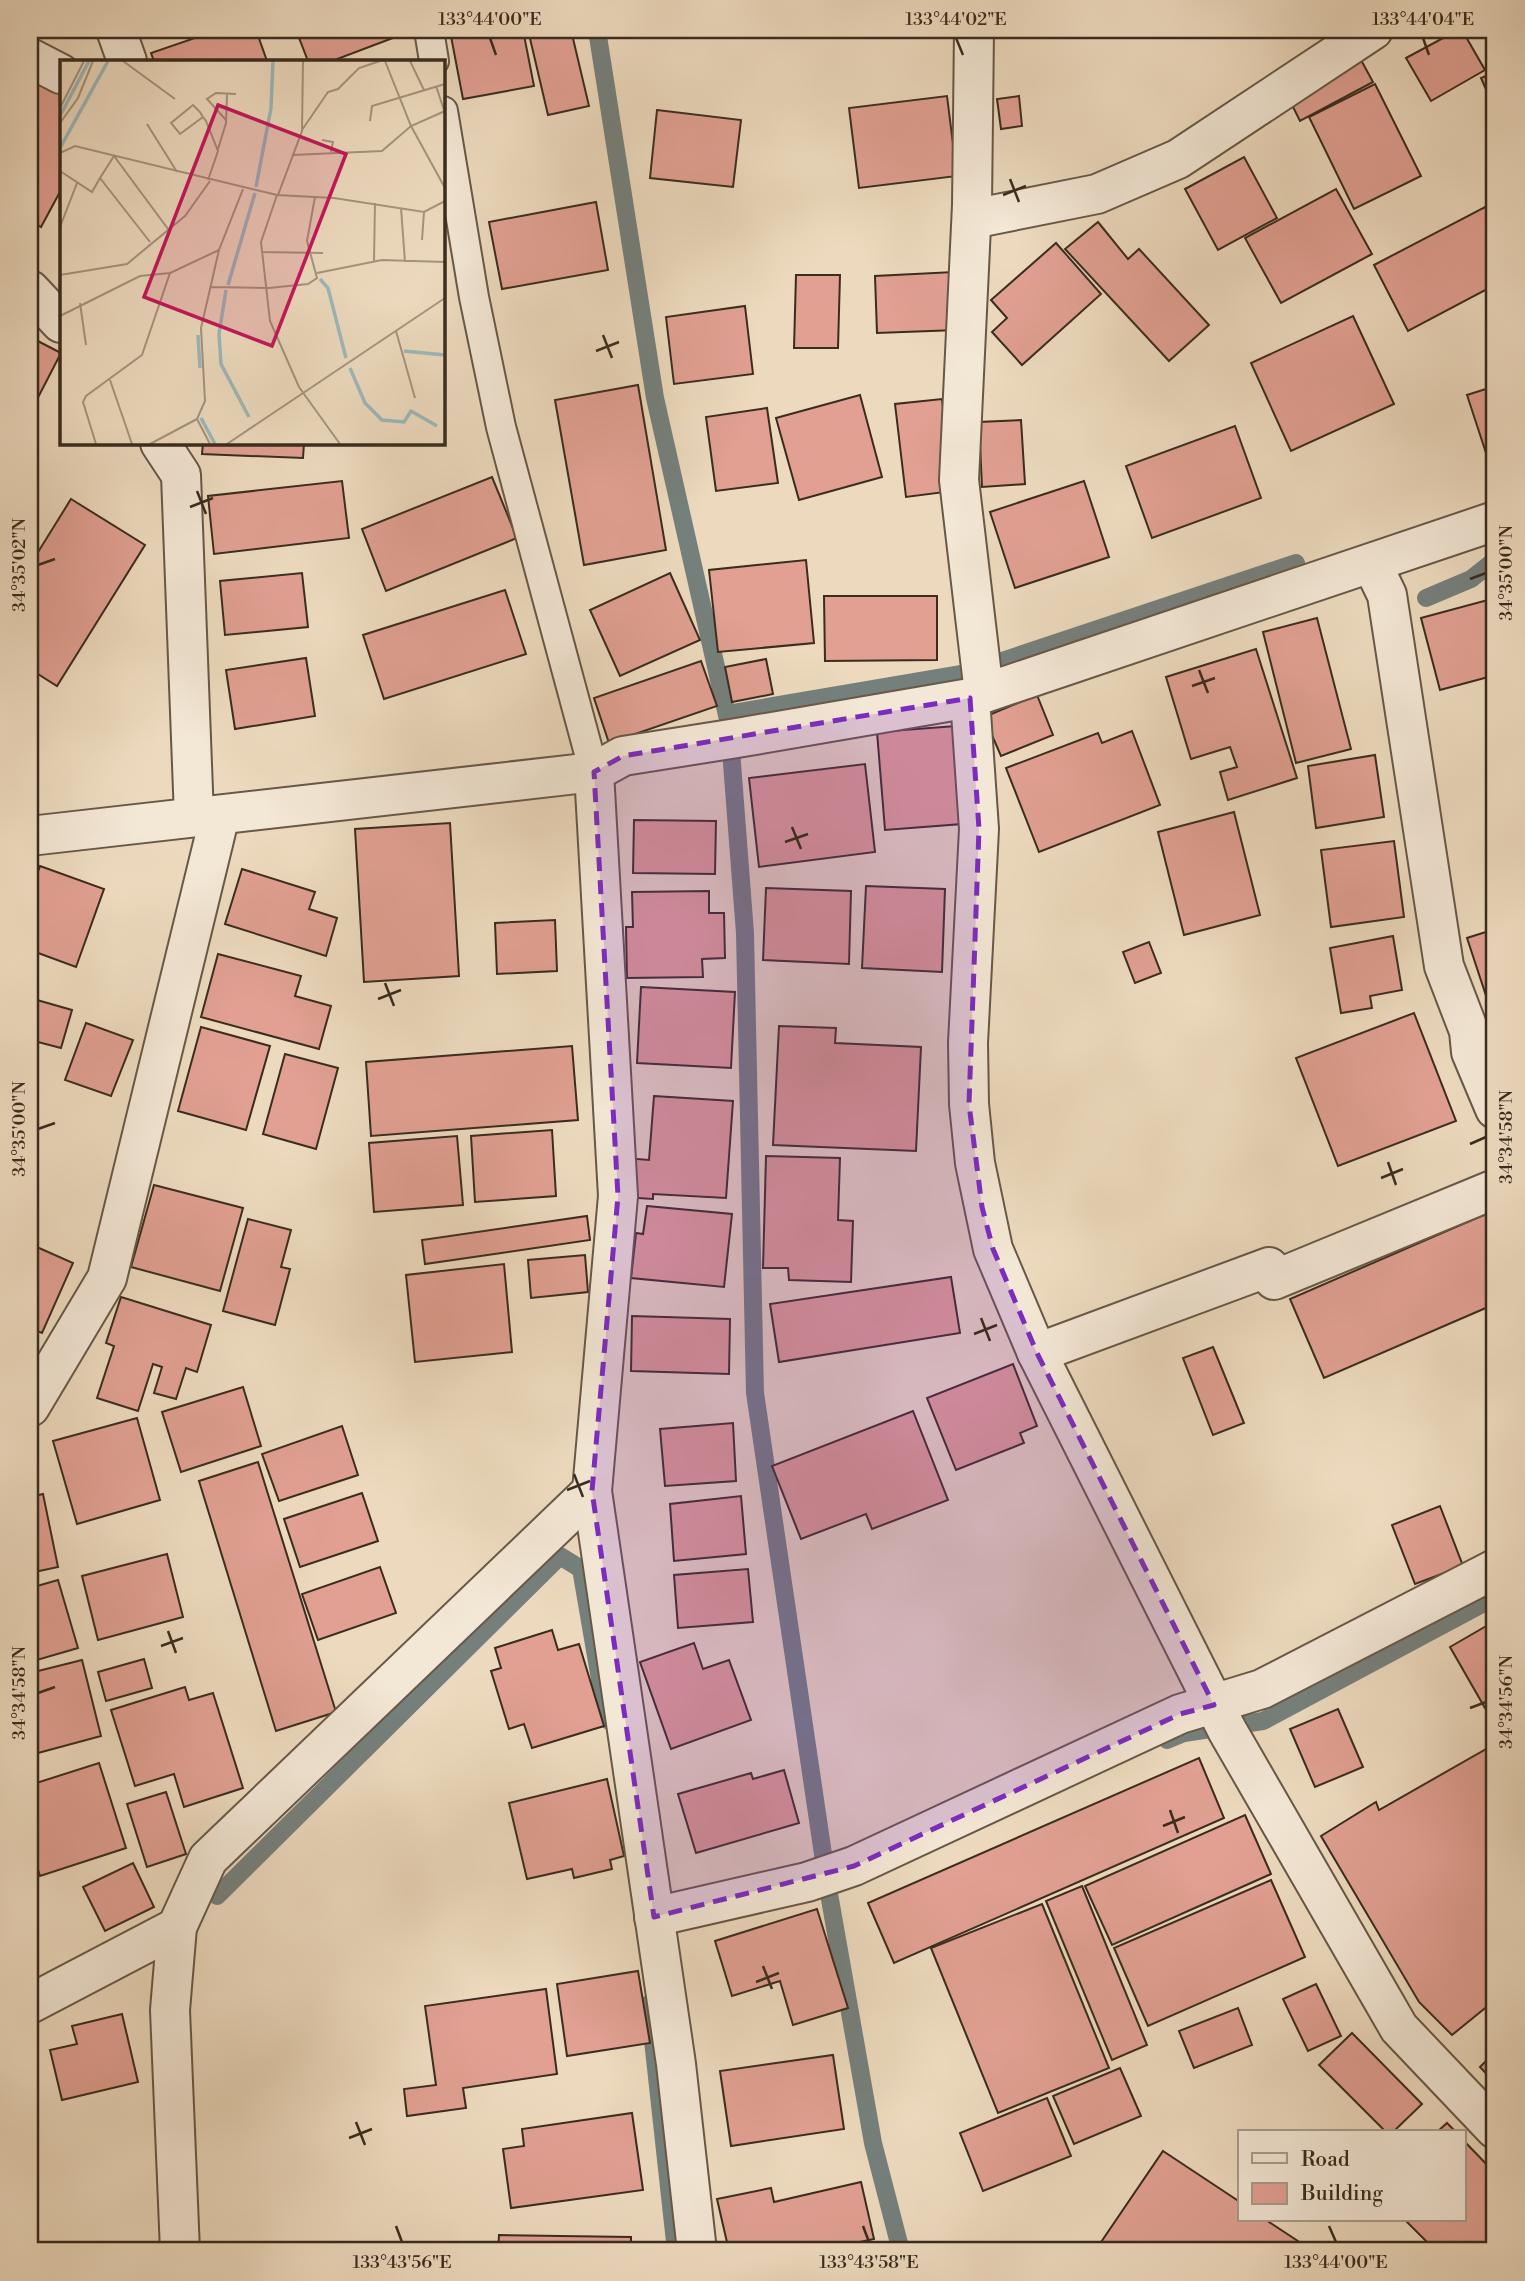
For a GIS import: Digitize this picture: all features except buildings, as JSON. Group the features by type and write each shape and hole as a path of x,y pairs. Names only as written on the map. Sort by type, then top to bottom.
{"street":[{"path":"116,30 127,60"},
{"path":"974,30 972,219 958,480 979,683 979,829 968,1043 969,1104 975,1163 992,1249 1037,1353 1221,1718 1399,2028 1495,2129"},
{"path":"972,219 1097,194 1178,159 1367,32"},
{"path":"30,58 60,73"},
{"path":"30,290 60,322"},
{"path":"30,1407 107,1278 207,816 179,459 161,444"},
{"path":"30,836 594,772 623,756 729,739 979,683 1372,564 1495,522"},
{"path":"1372,564 1387,596 1444,965 1469,1031 1471,1052 1495,1109"},
{"path":"594,772 618,1196 592,1490 676,2064 697,2251"},
{"path":"1037,1353 1269,1267 1274,1280 1495,1189"},
{"path":"180,2251 170,2010 177,1927 208,1859 592,1490"},
{"path":"654,1917 827,1875 867,1860 1180,1714 1221,1718 1262,1689 1495,1569"},
{"path":"30,2004 177,1927"}],"lane":[{"path":"429,30 434,60"},
{"path":"444,117 474,297 501,427 594,772"}],"highlighted area":[{"path":"970,698 979,829 969,1104 982,1207 993,1249 1037,1353 1214,1705 1180,1714 854,1866 654,1917 592,1491 618,1196 594,772 623,756"}],"waterway":[{"path":"597,30 655,398 729,724 745,933 755,1393 828,1888 873,2143 901,2251"},
{"path":"1426,598 1471,579 1495,560"},
{"path":"727,714 966,673 1296,563"},
{"path":"217,1896 560,1556 581,1569 607,1720"},
{"path":"1167,1740 1184,1733 1263,1721 1495,1597"},
{"path":"649,2004 676,2251"}]}
